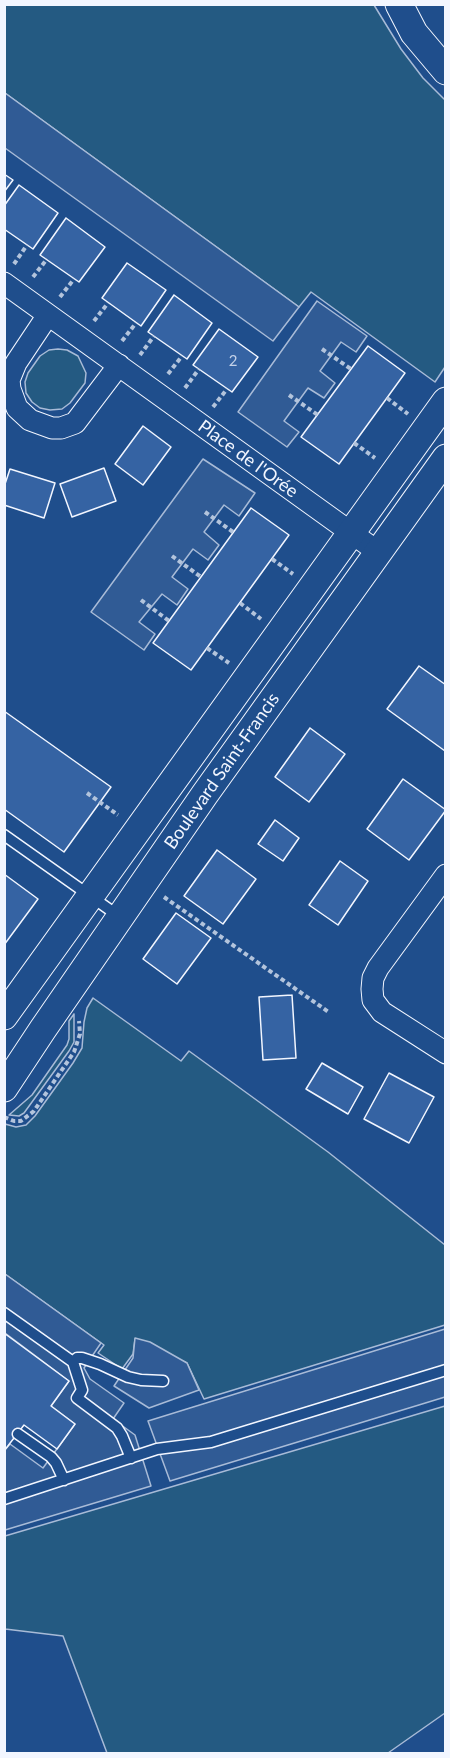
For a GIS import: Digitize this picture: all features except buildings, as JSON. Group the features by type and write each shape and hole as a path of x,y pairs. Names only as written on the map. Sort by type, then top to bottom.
{"street":[{"path":"399,4 414,33 446,70"},
{"name":"Place de l'Orée","path":"9,275 54,307 119,365 378,552"},
{"path":"54,307 16,363 9,380 16,408 30,420 52,428 61,428 75,423 119,365"},
{"name":"Boulevard Saint-Francis","path":"4,1016 446,400"},
{"name":"Boulevard Saint-Francis","path":"4,1088 219,774 446,458"},
{"path":"446,875 373,978 373,1000 382,1012 446,1053"}],"lane":[{"path":"4,835 120,917"},
{"path":"4,1313 73,1362 82,1390 77,1398 117,1428 131,1458"},
{"path":"73,1362 82,1358 128,1377 163,1381"},
{"path":"4,1499 165,1448 211,1442 446,1370"},
{"path":"18,1434 51,1457 64,1480"}],"path":[{"path":"9,275 27,245"},
{"path":"31,279 47,259"},
{"path":"54,307 74,279"},
{"path":"92,323 108,303"},
{"path":"121,343 135,323"},
{"path":"139,357 154,336"},
{"path":"322,350 351,369"},
{"path":"166,376 182,356"},
{"path":"184,389 199,369"},
{"path":"212,409 227,389"},
{"path":"289,395 318,415"},
{"path":"387,398 414,418"},
{"path":"354,443 381,463"},
{"path":"205,512 233,532"},
{"path":"172,556 201,577"},
{"path":"272,559 299,578"},
{"path":"141,600 169,621"},
{"path":"240,603 267,623"},
{"path":"207,648 235,667"},
{"path":"87,793 124,820"},
{"path":"159,893 330,1013"},
{"path":"4,1117 21,1121 34,1111 74,1052 80,1035 80,1020"}],"shaded area":[{"path":"5,5 374,5 401,49 423,78 445,100 445,367 435,382 311,292 299,307 5,93"},
{"path":"5,93 299,307 273,341 5,148"},
{"path":"317,301 367,336 356,352 341,342 320,371 335,383 324,398 308,388 284,421 299,432 287,447 238,412"},
{"path":"49,350 67,350 78,356 86,373 85,383 70,403 62,409 40,408 26,393 25,382 28,373 40,356"},
{"path":"203,459 255,493 239,516 224,505 204,532 219,545 208,560 193,549 172,577 188,589 177,605 162,594 139,622 155,634 144,650 91,612"},
{"path":"93,998 181,1061 189,1051 328,1152 445,1245 445,1325 204,1399 187,1363 135,1339 133,1354 122,1369 98,1353 104,1345 5,1274 5,1124 16,1127 26,1125 73,1063 82,1048 87,1008"},
{"path":"74,1014 74,1042 69,1051 24,1113 19,1116 9,1115 32,1095 67,1045 69,1021"},
{"path":"5,1274 101,1343 84,1368 90,1379 124,1403 113,1419 135,1435 151,1486 5,1530 4,1451 10,1444 43,1468 75,1424 51,1406 69,1381 5,1333"},
{"path":"445,1329 445,1397 170,1481 148,1421"},
{"path":"135,1338 150,1342 187,1363 199,1390 149,1408 114,1386 133,1358"},
{"path":"445,1406 445,1713 388,1753 107,1753 63,1636 5,1629 5,1536"}]}
